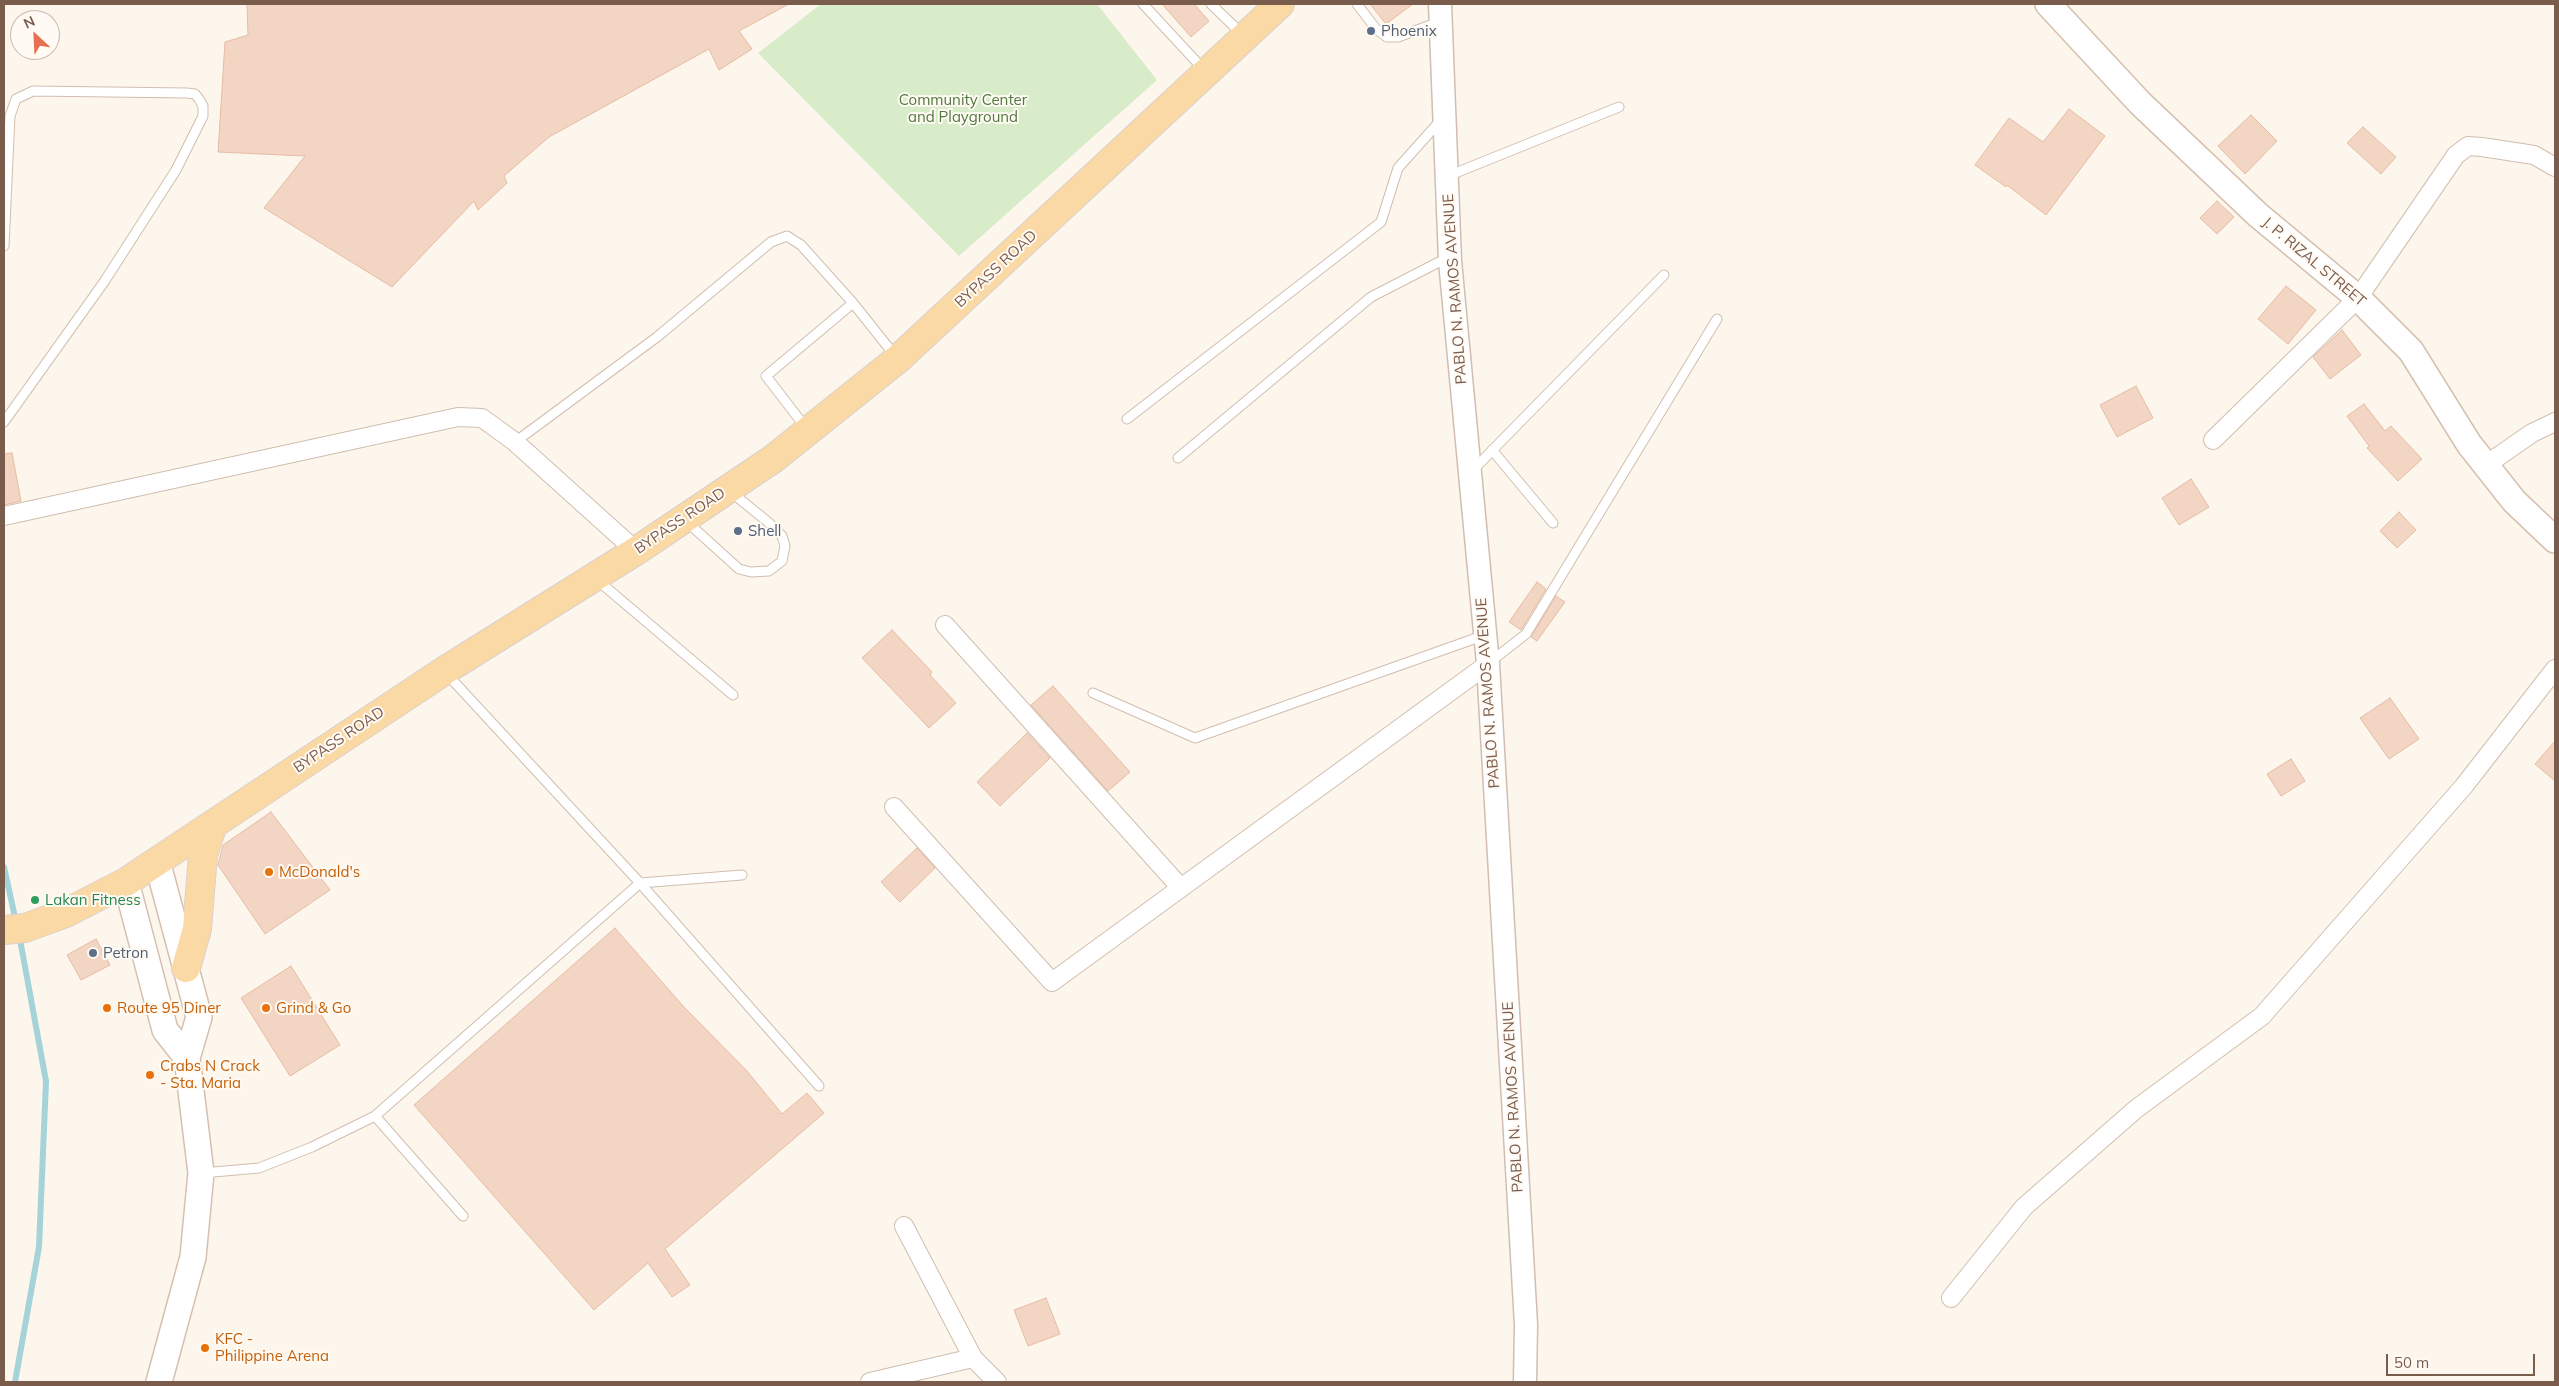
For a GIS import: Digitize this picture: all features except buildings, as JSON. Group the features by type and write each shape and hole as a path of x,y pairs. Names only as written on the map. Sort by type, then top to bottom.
{"main road":[{"name":"BYPASS ROAD","path":"14,929 66,912 126,882 444,671 636,551 773,459 898,359 1280,4"},
{"name":"J. P. RIZAL STREET","path":"2056,6 2140,103 2258,215 2358,298 2411,351 2469,444 2514,501 2555,540"},
{"path":"186,968 197,929 203,855 213,824"},
{"path":"157,861 199,1017 187,1058 201,1174 193,1257 159,1382"},
{"path":"126,882 165,1030 187,1058"}],"street":[{"name":"PABLO N. RAMOS AVENUE","path":"1441,12 1450,261 1488,664 1525,1315 1525,1382"},
{"path":"2213,440 2358,298 2456,155 2468,146 2534,155 2555,167"},
{"path":"4,516 458,417 482,418 514,442 636,551"},
{"path":"2486,465 2532,433 2555,422"},
{"path":"945,625 1181,888"},
{"path":"894,807 1052,982 1488,664"},
{"path":"1951,1298 2024,1207 2136,1109 2262,1016 2464,786 2555,669"},
{"path":"904,1226 973,1358 997,1382"},
{"path":"870,1382 973,1358"}],"lane":[{"path":"1143,4 1206,73"},
{"path":"1211,4 1244,36"},
{"path":"1357,4 1376,29 1387,37 1398,37 1441,12"},
{"path":"4,246 10,116 16,99 33,91 187,93 195,94 199,99 203,106 203,116 176,170 104,282 4,422"},
{"path":"1447,176 1619,107"},
{"path":"1127,419 1382,222 1398,168 1445,115"},
{"path":"514,442 657,337 771,242 787,236 801,245 853,303 898,359"},
{"path":"1178,458 1371,298 1439,262 1450,261"},
{"path":"1470,473 1664,275"},
{"path":"808,431 766,376 853,303"},
{"path":"1488,664 1526,634 1717,319"},
{"path":"1492,450 1553,524"},
{"path":"684,519 739,569 751,572 769,571 782,561 785,546 782,536 728,489"},
{"path":"594,577 734,695"},
{"path":"1093,693 1195,738 1486,634"},
{"path":"444,671 640,883 819,1086"},
{"path":"201,1174 258,1168 312,1148 375,1116 640,883 742,875"},
{"path":"375,1116 463,1216"}],"green space":[{"name":"Community Center and Playground","path":"821,4 1097,4 1157,80 959,256 758,53"}],"waterway":[{"path":"4,867 16,922"},
{"path":"15,1382 39,1247 46,1081 19,934"}],"place":[{"name":"Phoenix","path":"1371,31"},
{"name":"Shell","path":"738,531"},
{"name":"McDonald's","path":"269,872"},
{"name":"Lakan Fitness","path":"35,900"},
{"name":"Petron","path":"93,953"},
{"name":"Route 95 Diner","path":"107,1008"},
{"name":"Grind & Go","path":"266,1008"},
{"name":"Crabs N Crack - Sta. Maria","path":"150,1075"},
{"name":"KFC - Philippine Arena","path":"205,1348"}]}
